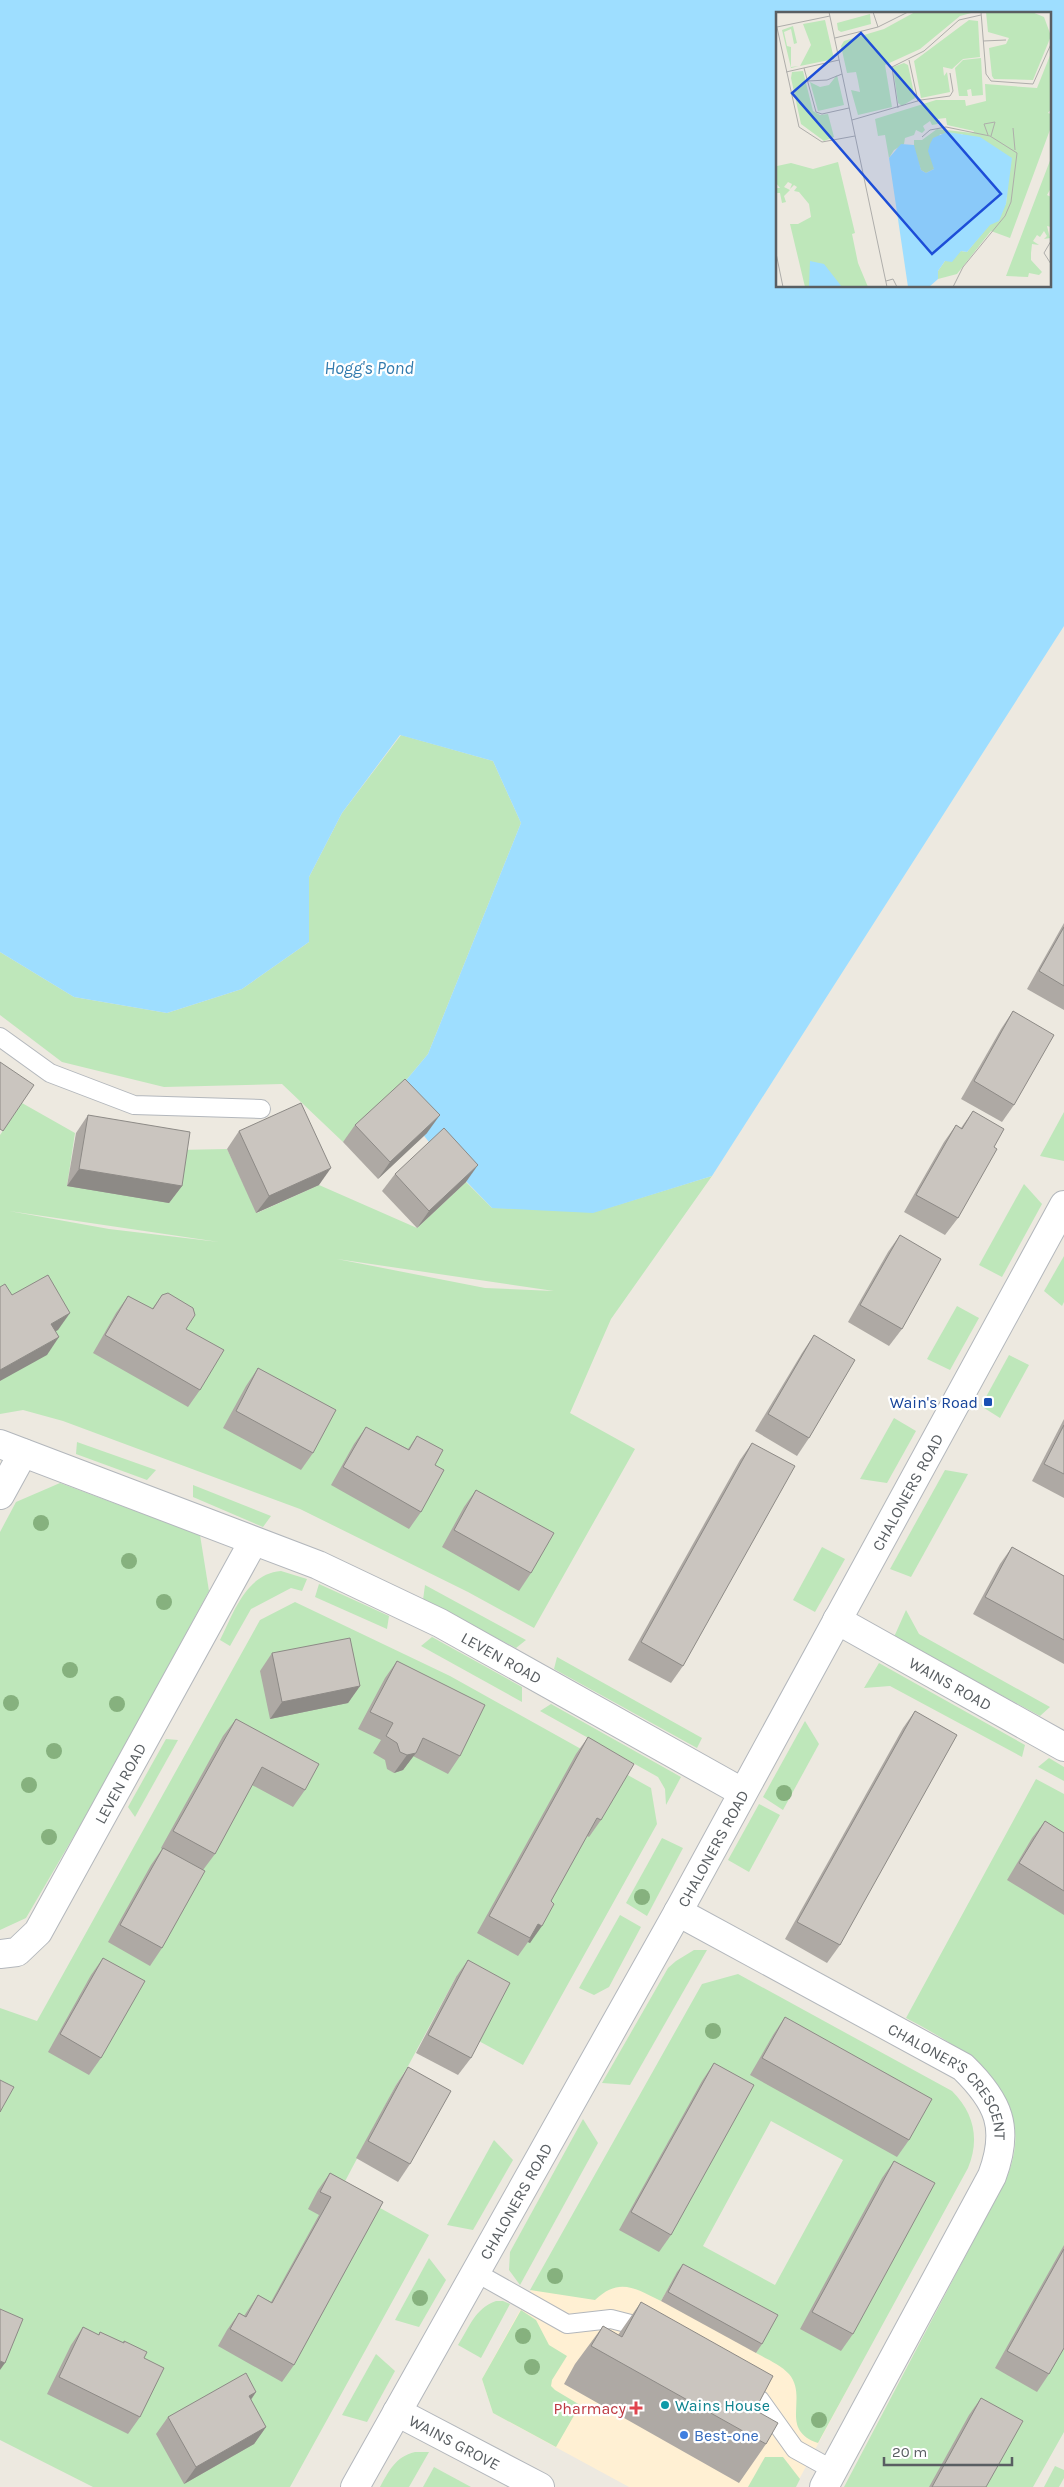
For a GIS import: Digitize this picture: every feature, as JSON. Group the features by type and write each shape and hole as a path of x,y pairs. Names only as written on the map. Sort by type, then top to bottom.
{"street":[{"name":"CHALONERS ROAD","path":"355,2487 678,1912 1064,1205"},
{"name":"LEVEN ROAD","path":"0,1495 12,1448 253,1542 318,1565 440,1623 742,1792"},
{"name":"LEVEN ROAD","path":"0,1954 17,1952 38,1932 253,1542"},
{"name":"WAINS ROAD","path":"837,1620 1064,1747"},
{"name":"CHALONER'S CRESCENT","path":"678,1912 963,2067 985,2088 996,2111 1002,2133 1000,2155 992,2176 829,2478"},
{"name":"WAINS GROVE","path":"397,2412 540,2487"}],"lane":[{"path":"0,1037 50,1073 134,1105 261,1109"},
{"path":"475,2272 567,2324 611,2319 660,2332 668,2337"},
{"path":"726,2373 760,2400 795,2449 829,2478"}],"shaded area":[{"path":"572,2216 857,2371 795,2487 629,2487 493,2413 482,2379"}],"green space":[{"path":"401,735 493,761 521,823 428,1054 393,1096 343,1142 282,1084 164,1087 62,1062 0,1015 0,952 74,997 167,1013 242,989 309,942 309,877 342,813"},
{"path":"22,1103 75,1133 67,1186 178,1150 227,1149 257,1213 319,1185 417,1228 466,1182 492,1208 601,1210 712,1176 611,1319 570,1413 635,1449 534,1628 468,1592 300,1509 63,1421 23,1410 0,1414 0,1135","holes":["9,1211 219,1242 109,1229","337,1259 554,1291 485,1288"]},
{"path":"1064,1112 1064,1161 1040,1156"},
{"path":"1024,1184 1042,1204 1002,1277 979,1265"},
{"path":"1064,1256 1064,1302 1062,1306 1044,1291"},
{"path":"957,1306 979,1318 950,1370 927,1359"},
{"path":"1009,1355 1029,1365 1000,1418 981,1406"},
{"path":"894,1418 916,1431 887,1483 860,1479"},
{"path":"77,1442 156,1470 147,1480 76,1454"},
{"path":"945,1470 968,1474 911,1577 890,1569"},
{"path":"60,1483 200,1535 209,1591 106,1781 26,1918 0,1930 0,1532 16,1502"},
{"path":"193,1485 271,1516 263,1527 193,1497"},
{"path":"822,1547 845,1559 815,1612 793,1600"},
{"path":"281,1571 307,1579 302,1591 291,1588 251,1609 230,1646 220,1640 236,1607 250,1587 259,1579"},
{"path":"319,1584 389,1616 387,1629 315,1597"},
{"path":"425,1585 526,1640 516,1648 423,1600"},
{"path":"295,1602 450,1676 651,1788 657,1824 523,2065 477,2040 456,1977 396,2085 342,2187 429,2235 290,2487 93,2487 0,2440 0,2008 37,2021 260,1620"},
{"path":"906,1610 919,1634 1050,1707 1040,1716 894,1637"},
{"path":"432,1637 522,1687 522,1702 421,1646"},
{"path":"557,1657 702,1738 697,1748 554,1669"},
{"path":"879,1663 1025,1745 1022,1757 890,1686 864,1688"},
{"path":"551,1704 681,1777 666,1805 665,1789 658,1777 540,1711"},
{"path":"805,1721 819,1744 783,1810 763,1797"},
{"path":"166,1739 178,1740 135,1817 128,1807"},
{"path":"1049,1758 1064,1767 1064,1781 1038,1767"},
{"path":"1036,1779 1064,1794 1064,2432 1033,2487 844,2487 1007,2177 1015,2148 1014,2122 1006,2099 993,2079 953,2045 906,2018"},
{"path":"759,1804 780,1815 749,1872 728,1860"},
{"path":"662,1838 683,1848 647,1916 626,1903"},
{"path":"620,1915 641,1927 609,1987 594,1995 579,1988"},
{"path":"694,1950 707,1950 630,2085 602,2083 668,1968"},
{"path":"738,1974 952,2091 965,2108 973,2127 974,2147 968,2168 818,2443 806,2437 799,2430 796,2412 796,2393 794,2383 789,2374 778,2365 756,2353 772,2324 677,2273 661,2301 627,2287 612,2289 595,2300 530,2290 702,1984","holes":["771,2121 843,2160 775,2285 703,2246"]},
{"path":"583,2119 598,2143 520,2285 509,2270 510,2252"},
{"path":"494,2140 513,2160 473,2230 447,2225"},
{"path":"429,2258 446,2280 419,2327 395,2320"},
{"path":"496,2301 510,2304 481,2358 458,2345 469,2325 483,2308"},
{"path":"521,2310 536,2320 549,2345 567,2356 552,2380 551,2386 580,2405 556,2447 493,2413 482,2379"},
{"path":"376,2354 395,2371 367,2422 342,2415"},
{"path":"415,2452 429,2452 409,2487 380,2487 390,2470 402,2457"},
{"path":"765,2457 783,2457 800,2479 796,2487 748,2487"},
{"path":"1055,2466 1064,2470 1064,2478 1059,2487 1044,2487"},
{"path":"434,2467 471,2487 423,2487"}],"water":[{"name":"Hogg's Pond","path":"0,0 1064,0 1064,626 712,1176 593,1213 492,1208 432,1146 393,1096 428,1054 521,823 493,761 400,735 342,813 309,877 309,942 242,989 167,1013 74,997 0,952"}],"building":[{"path":"1064,927 1064,986 1039,971"},
{"path":"1013,1011 1054,1035 1014,1105 974,1081"},
{"path":"0,1062 34,1085 3,1131 0,1129"},
{"path":"405,1079 440,1115 390,1162 355,1125"},
{"path":"301,1103 331,1168 269,1196 239,1131"},
{"path":"973,1111 1004,1129 994,1147 997,1149 958,1218 916,1195 956,1125 962,1129"},
{"path":"88,1115 190,1132 182,1186 79,1169"},
{"path":"444,1128 478,1165 429,1211 395,1174"},
{"path":"900,1235 941,1259 902,1329 860,1305"},
{"path":"48,1275 70,1313 51,1324 59,1337 0,1370 0,1287 5,1284 12,1295"},
{"path":"168,1293 193,1308 195,1315 186,1329 224,1350 200,1390 105,1335 128,1296 153,1309 162,1295"},
{"path":"814,1335 855,1360 809,1438 768,1414"},
{"path":"258,1368 336,1410 313,1453 236,1411"},
{"path":"1064,1425 1064,1474 1044,1464"},
{"path":"366,1427 409,1450 417,1436 443,1450 435,1465 444,1470 421,1512 343,1467"},
{"path":"752,1443 795,1466 683,1666 641,1642"},
{"path":"476,1490 554,1533 531,1573 454,1530"},
{"path":"1012,1547 1064,1576 1064,1640 985,1597"},
{"path":"350,1638 360,1686 282,1702 272,1653"},
{"path":"397,1661 485,1705 460,1756 423,1738 416,1753 407,1755 400,1752 397,1743 386,1736 393,1723 370,1712"},
{"path":"915,1711 957,1735 840,1945 797,1922"},
{"path":"236,1719 319,1764 305,1790 262,1767 215,1854 173,1831"},
{"path":"588,1737 634,1764 601,1820 597,1818 551,1901 554,1904 542,1926 538,1924 530,1938 489,1916"},
{"path":"1045,1821 1064,1833 1064,1891 1019,1863"},
{"path":"163,1848 205,1871 162,1948 120,1925"},
{"path":"103,1958 145,1981 101,2058 60,2034"},
{"path":"468,1960 510,1983 471,2058 428,2035"},
{"path":"785,2017 932,2099 909,2140 762,2058"},
{"path":"714,2063 754,2085 671,2235 631,2212"},
{"path":"408,2067 451,2091 410,2164 368,2141"},
{"path":"0,2080 14,2087 0,2112"},
{"path":"894,2161 935,2183 853,2334 812,2312"},
{"path":"330,2173 383,2202 294,2365 230,2329 239,2313 246,2317 258,2295 272,2303 331,2197 320,2192"},
{"path":"1064,2249 1064,2348 1049,2374 1007,2351"},
{"path":"683,2264 778,2315 762,2344 668,2292"},
{"path":"641,2302 773,2376 755,2410 778,2423 766,2444 591,2346 603,2326 622,2337"},
{"path":"0,2309 23,2319 5,2363 0,2361"},
{"path":"83,2327 99,2335 100,2332 124,2343 124,2341 147,2352 144,2358 164,2368 140,2417 59,2377"},
{"path":"246,2373 256,2392 249,2396 266,2427 196,2467 168,2417"},
{"path":"981,2398 1023,2421 986,2487 932,2487"}],"place":[{"name":"Wain's Road","path":"988,1402"},
{"name":"Wains House","path":"665,2405"},
{"name":"Pharmacy","path":"636,2408"},
{"name":"Best-one","path":"684,2435"}]}
